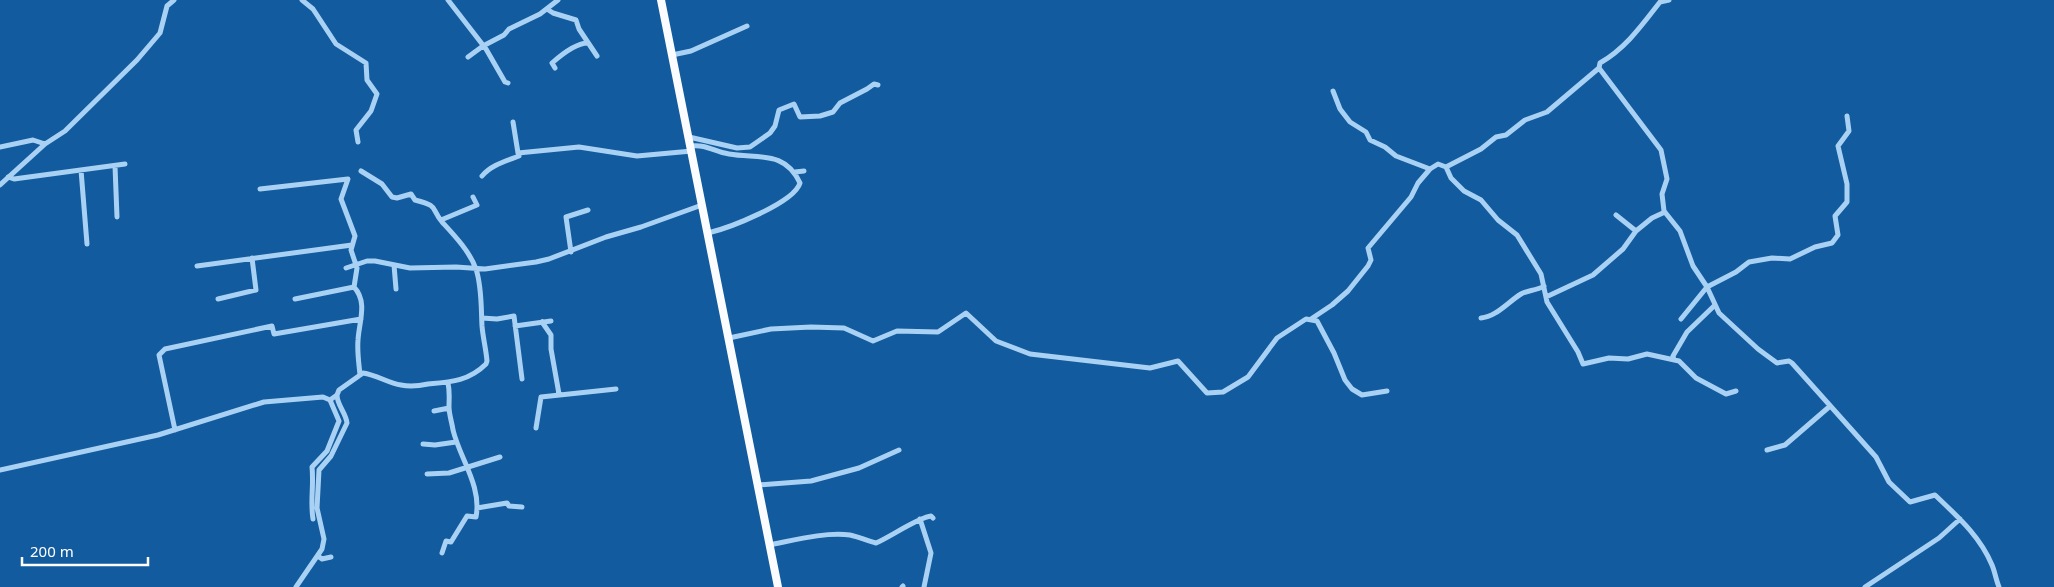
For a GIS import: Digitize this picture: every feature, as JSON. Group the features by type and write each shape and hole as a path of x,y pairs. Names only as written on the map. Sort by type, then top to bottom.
{"highway":[{"path":"661,0 778,587"}],"street":[{"path":"0,185 45,144 65,131 137,60 160,33 167,6 174,0"},
{"path":"302,0 313,9 336,44 366,63 367,80 377,94 371,111 356,130 358,142"},
{"path":"448,0 483,46 505,82 508,83"},
{"path":"468,57 483,46 504,35 509,29 547,9 553,2 558,0"},
{"path":"1446,167 1481,149 1496,137 1506,134 1525,120 1547,112 1599,68 1600,63 1617,53 1660,2 1669,0"},
{"path":"547,9 553,13 576,20 597,56"},
{"path":"672,55 691,50 747,26"},
{"path":"554,68 552,63 558,58 581,43 588,43"},
{"path":"1599,68 1661,150 1667,179 1662,194 1665,212 1680,231 1693,266 1707,287 1719,313 1777,363 1789,361 1792,363 1829,407 1876,457 1889,482 1910,502 1934,496 1960,519 1973,532 1992,564 2000,587"},
{"path":"689,137 736,148 750,147 770,133 775,126 779,110 794,104 800,117 820,116 833,112 840,103 874,84 878,85"},
{"path":"1333,92 1340,109 1350,122 1366,132 1370,140 1385,147 1396,156 1430,169"},
{"path":"1681,319 1707,287 1736,272 1749,262 1772,258 1790,259 1815,247 1832,243 1838,235 1835,216 1847,202 1847,184 1838,146 1849,131 1847,116"},
{"path":"482,176 498,164 519,156 513,122"},
{"path":"0,147 34,140 45,144"},
{"path":"518,154 579,147 637,156 702,145 730,154 774,157 795,172 800,183 798,189 791,194 750,219 708,233"},
{"path":"8,177 14,179 125,164"},
{"path":"1311,319 1348,291 1368,266 1370,260 1368,248 1411,196 1418,183 1430,169 1438,164 1446,167 1451,178 1464,191 1481,200 1498,220 1517,234 1541,274 1547,302 1578,352 1583,364 1609,358 1628,359 1647,354 1679,361 1696,378 1703,382 1726,394 1736,392"},
{"path":"115,166 117,217"},
{"path":"81,170 87,244"},
{"path":"330,400 337,395 339,390 360,375 369,374 400,385 416,386 448,383 475,374 486,364 481,296 476,269 458,241 440,220 435,208 431,204 415,200 411,194 397,198 392,197 382,184 360,171"},
{"path":"795,172 804,171"},
{"path":"260,189 348,179 341,199 355,236 351,250 357,268 354,287 360,296 361,319 358,340 360,375"},
{"path":"440,220 477,205 473,197"},
{"path":"346,268 375,261 410,268 456,267 476,269 536,262 571,252 606,237 641,227 702,205"},
{"path":"571,252 566,217 588,210"},
{"path":"1546,297 1593,275 1623,249 1636,231 1652,218 1665,212"},
{"path":"1616,215 1636,231"},
{"path":"197,266 352,245"},
{"path":"218,298 256,290 252,258"},
{"path":"394,265 396,289"},
{"path":"1481,318 1488,317 1524,293 1535,291 1544,286"},
{"path":"295,299 354,287"},
{"path":"1674,360 1673,356 1687,332 1715,305"},
{"path":"729,338 771,329 820,327 844,328 873,341 897,331 938,332 966,313 996,341 1030,354 1150,368 1178,360 1207,393 1223,392 1248,377 1277,338 1306,318 1317,320 1345,380 1352,389 1362,395 1387,391"},
{"path":"482,318 498,319 514,316 522,379"},
{"path":"175,430 159,355 165,349 272,326 274,334 361,319"},
{"path":"515,326 550,321"},
{"path":"542,322 551,334 551,349 559,394"},
{"path":"442,553 446,541 452,542 467,516 476,516 478,508 477,494 456,442 449,408 448,383"},
{"path":"536,428 540,398 559,394 616,389"},
{"path":"296,587 322,549 324,539 317,508 319,470 331,456 347,423 343,410 337,400 337,395"},
{"path":"0,470 126,444 264,402 323,397 330,400 339,421 327,451 312,467 311,506 313,519"},
{"path":"1768,450 1784,445 1829,407"},
{"path":"434,410 449,408"},
{"path":"423,444 435,445 456,442"},
{"path":"758,485 811,481 860,468 899,450"},
{"path":"427,474 449,473 500,457"},
{"path":"478,508 507,504 508,506 522,507"},
{"path":"769,545 812,537 840,535 852,535 876,543 920,519 927,516 932,518"},
{"path":"920,519 931,553 924,587"},
{"path":"1865,587 1940,538 1960,519"},
{"path":"318,556 322,558 331,557"}]}
